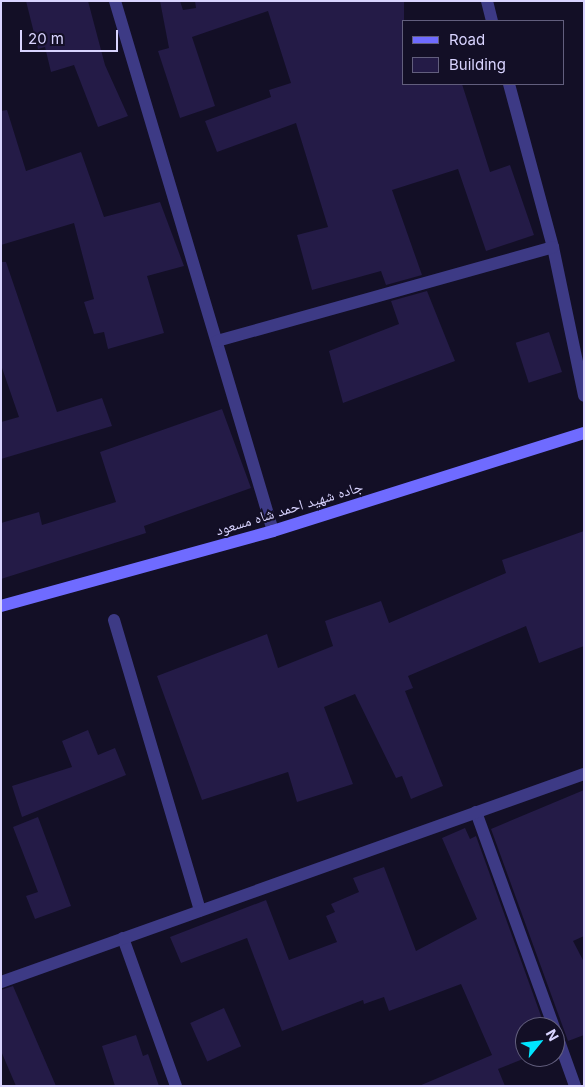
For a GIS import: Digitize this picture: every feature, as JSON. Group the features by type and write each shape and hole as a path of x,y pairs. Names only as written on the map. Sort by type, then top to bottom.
{"main road":[{"name":"جاده شهيد احمد شاه مسعود","path":"1,606 273,531 584,433"}],"street":[{"path":"114,1 273,531"},
{"path":"487,1 492,20"},
{"path":"509,85 553,246 584,396"},
{"path":"217,341 553,246"},
{"path":"114,620 200,911"},
{"path":"1,982 584,774"},
{"path":"476,812 550,1017"},
{"path":"123,938 176,1086"},
{"path":"565,1058 575,1086"}],"building":[{"path":"26,1 88,1 105,65 128,116 98,127 74,65 51,72 45,47 38,49"},
{"path":"160,1 180,1 183,10 196,8 195,1 404,1 404,20 402,20 402,85 462,85 490,172 510,165 534,235 486,251 458,169 392,190 422,275 386,285 381,271 312,290 297,235 328,227 296,123 217,152 205,121 271,97 269,90 291,83 268,11 192,37 215,106 180,118 158,51 169,48"},
{"path":"7,110 26,171 81,152 104,217 160,202 184,266 147,276 164,333 108,349 104,332 94,334 84,302 94,299 74,223 1,245 1,111"},
{"path":"1,262 6,262 57,412 102,398 112,426 1,459 1,422 19,417 1,365"},
{"path":"427,291 455,361 343,403 329,351 399,324 391,301"},
{"path":"549,332 562,372 529,383 516,343"},
{"path":"222,409 251,488 144,526 146,533 1,579 1,523 39,512 42,525 116,502 100,452"},
{"path":"584,531 584,646 539,663 526,626 408,676 413,688 405,691 443,786 411,799 402,776 396,778 355,694 324,707 353,784 297,802 288,772 202,800 157,676 267,634 278,668 333,646 325,621 381,601 389,623 506,573 502,560"},
{"path":"88,730 98,755 115,748 126,775 22,817 12,786 72,767 62,741"},
{"path":"584,790 584,936 573,941 584,962 584,1035 568,1041 565,1033 565,1017 559,1017 491,829"},
{"path":"38,817 71,906 35,919 26,896 38,892 13,827"},
{"path":"465,828 470,839 476,836 541,1017 515,1017 515,1062 498,1069 505,1086 419,1086 492,1055 461,984 389,1011 384,997 364,1004 363,1000 282,1031 247,938 181,963 170,937 266,900 289,960 337,942 326,916 335,912 331,904 359,892 353,878 384,867 416,951 477,919 442,838"},
{"path":"13,986 56,1086 16,1086 1,1051 1,990"},
{"path":"224,1008 241,1046 207,1061 190,1023"},
{"path":"136,1035 143,1056 148,1054 159,1086 115,1086 102,1046"}]}
